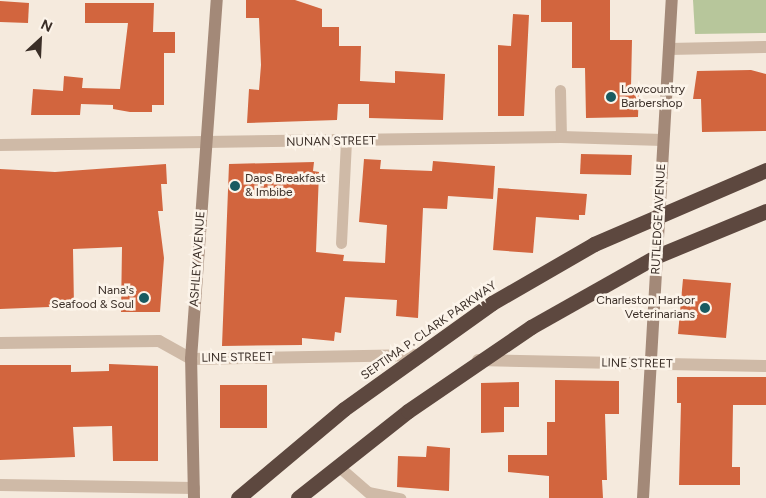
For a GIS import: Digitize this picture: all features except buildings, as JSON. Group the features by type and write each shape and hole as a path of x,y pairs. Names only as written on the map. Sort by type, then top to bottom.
{"highway":[{"name":"SEPTIMA P. CLARK PARKWAY","path":"238,498 344,409 500,298 594,244 766,170"},
{"path":"298,498 478,360 657,256 766,211"}],"street":[{"name":"ASHLEY AVENUE","path":"194,493 192,359 212,21 210,0"},
{"name":"ASHLEY AVENUE","path":"212,21 217,0"},
{"name":"RUTLEDGE AVENUE","path":"643,498 672,0"},
{"path":"669,49 766,47"},
{"name":"NUNAN STREET","path":"0,145 205,144 561,137 663,140"},
{"name":"LINE STREET","path":"0,343 159,341 192,359 419,355"},
{"name":"LINE STREET","path":"478,360 766,366"},
{"path":"0,485 194,493"}],"lane":[{"path":"560,90 561,137"},
{"path":"341,243 346,141"},
{"path":"338,466 368,492 400,498"}],"green space":[{"path":"693,0 766,0 766,33 695,34"}],"place":[{"name":"Lowcountry Barbershop","path":"611,97"},
{"name":"Daps Breakfast & Imbibe","path":"235,186"},
{"name":"Nana's Seafood & Soul","path":"144,298"},
{"name":"Charleston Harbor Veterinarians","path":"705,308"}]}
